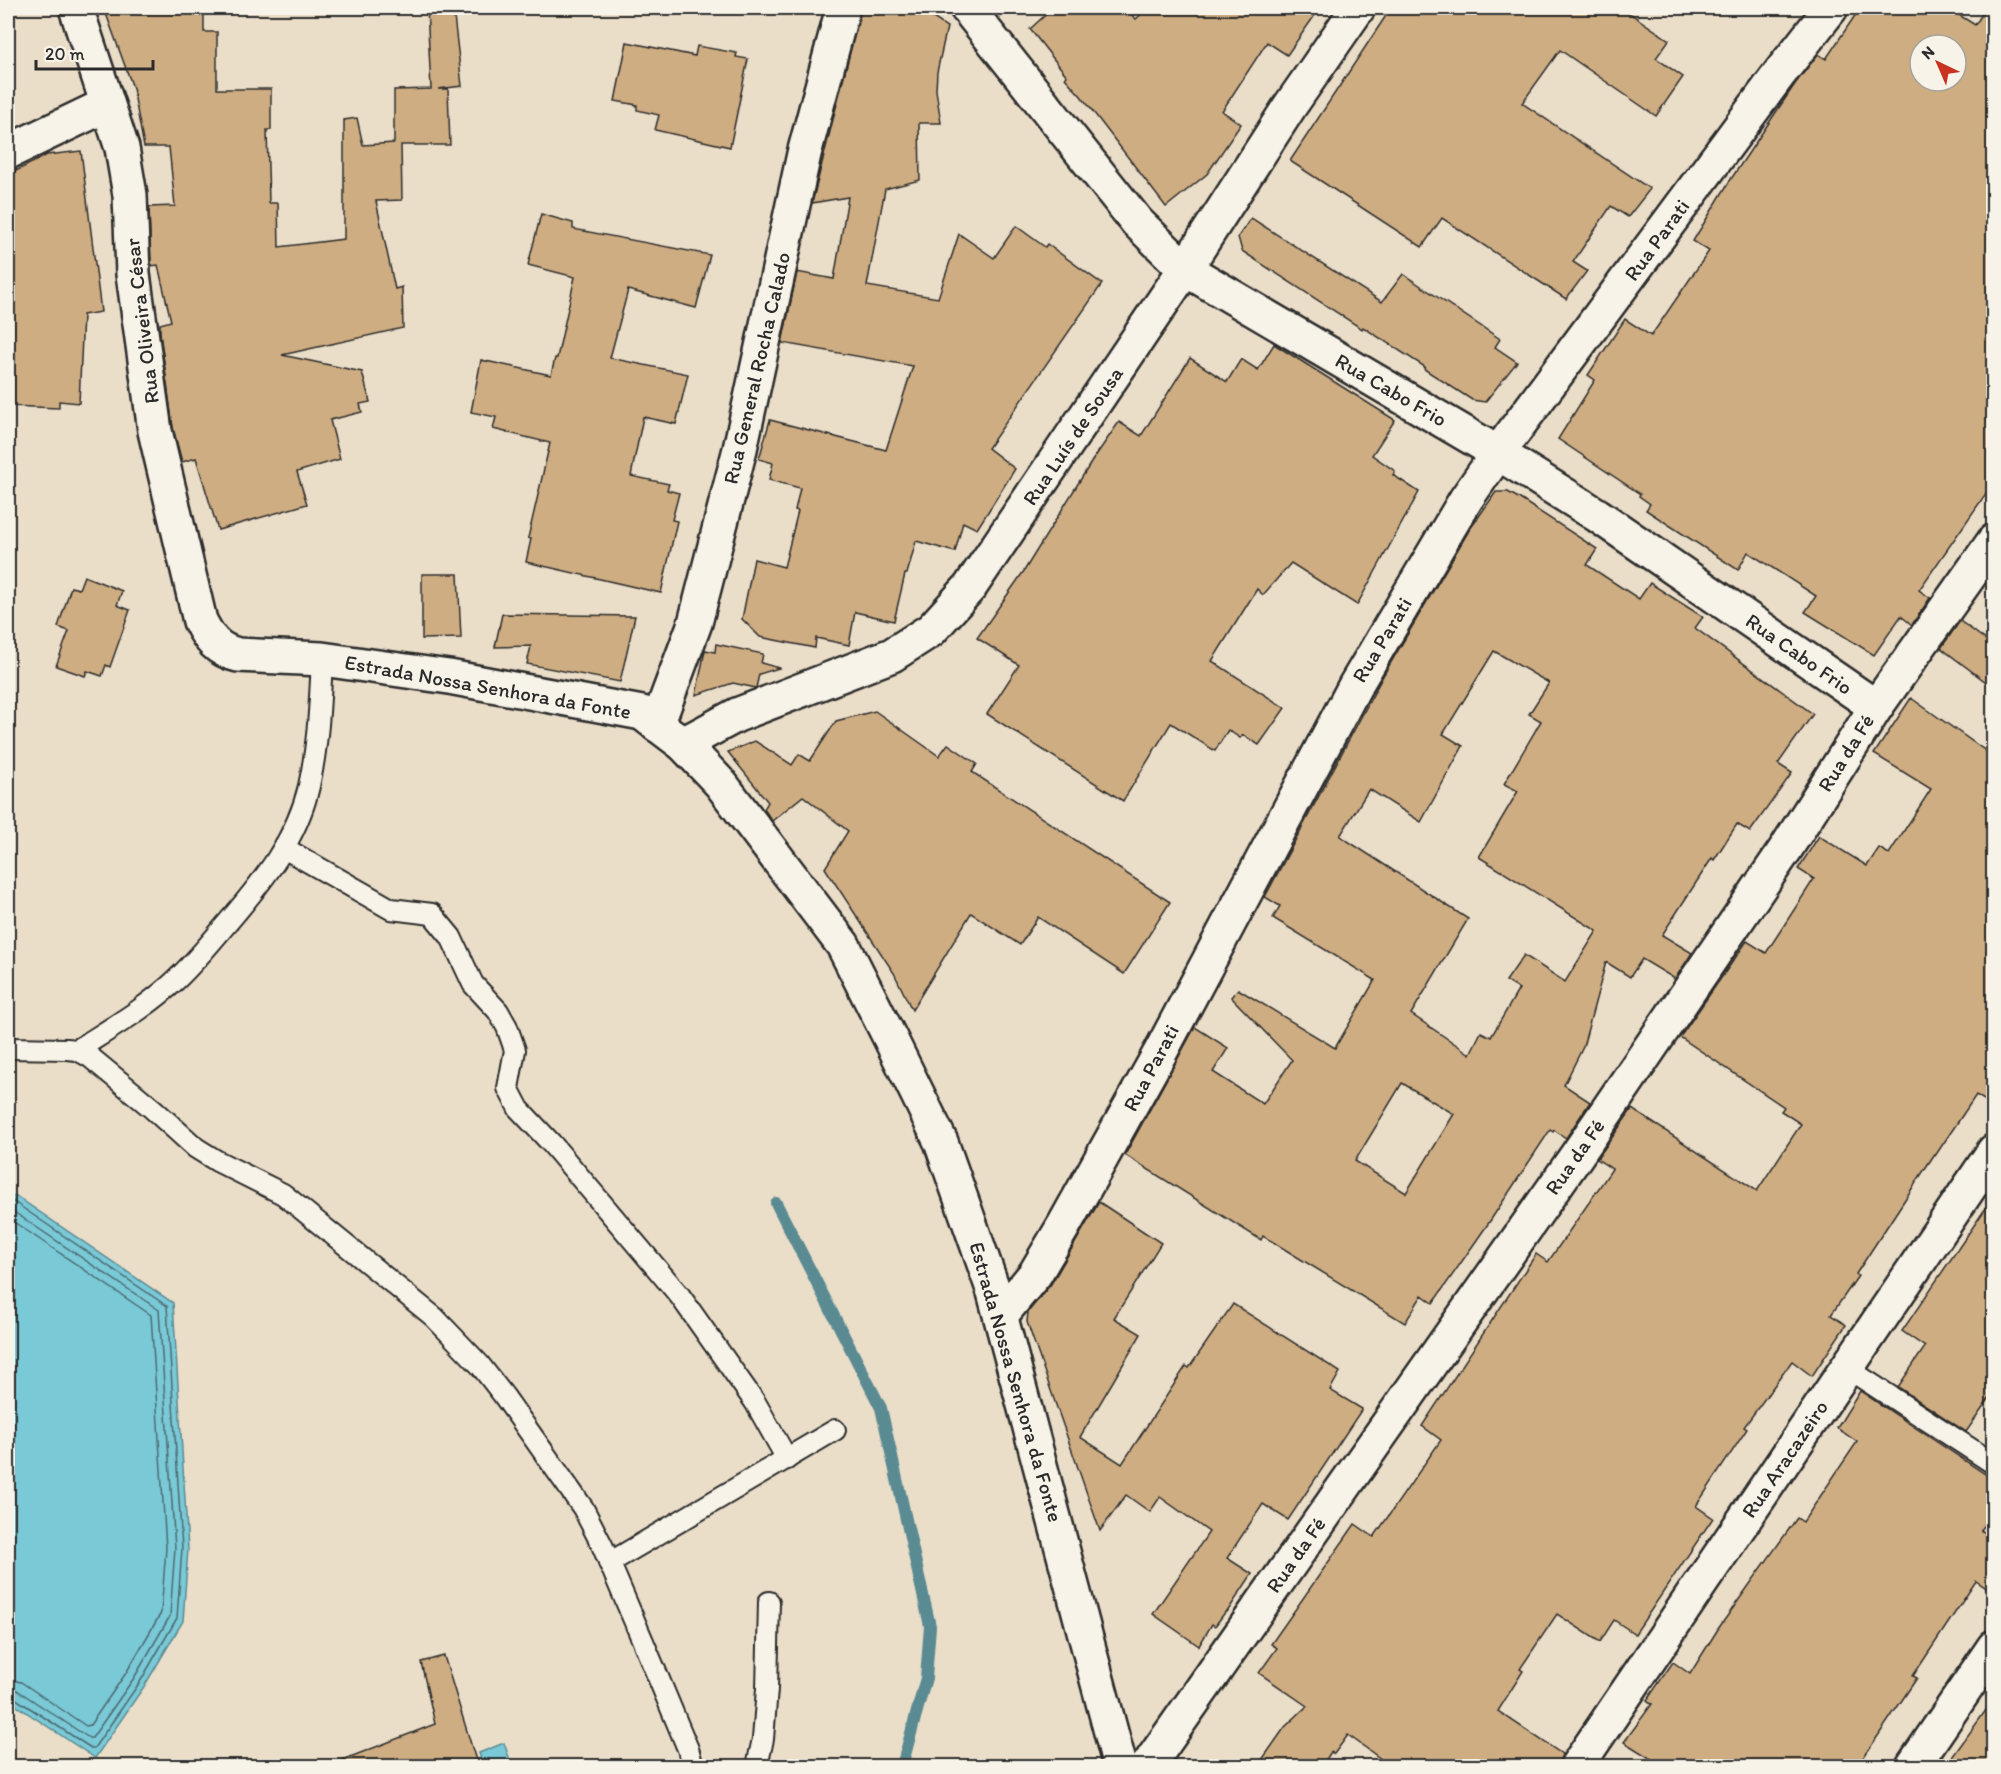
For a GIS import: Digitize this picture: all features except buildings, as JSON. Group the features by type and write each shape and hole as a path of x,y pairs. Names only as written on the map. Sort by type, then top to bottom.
{"street":[{"name":"Rua Oliveira César","path":"76,8 106,105 122,147 130,195 133,274 155,431 200,621 207,636"},
{"name":"Rua General Rocha Calado","path":"657,725 698,612 740,449 804,154 843,8"},
{"name":"Rua Cabo Frio","path":"967,8 1137,222 1185,269 1498,453 1597,515 1876,706"},
{"name":"Rua Luís de Sousa","path":"683,744 738,716 892,655 931,630 970,587 1185,269 1290,106 1358,8"},
{"name":"Rua Parati","path":"1000,1315 1035,1274 1063,1227 1160,1053 1354,686 1460,509 1498,453 1831,8"},
{"path":"8,152 106,105"},
{"name":"Rua da Fé","path":"1148,1767 1590,1136 1785,850 1876,706 1994,541"},
{"name":"Estrada Nossa Senhora da Fonte","path":"207,636 216,647 238,655 322,659 449,677 642,713 683,744 722,784 843,945 940,1142 1000,1315 1120,1767"},
{"name":"Rua Aracazeiro","path":"1577,1767 1994,1151"},
{"path":"1913,1767 1994,1647"}],"lane":[{"path":"77,1050 176,980 264,880 290,840 309,788 319,715 322,659"},
{"path":"284,849 391,909 432,914 451,937 473,984 498,1011 507,1028 515,1050 508,1088 519,1108 680,1296 755,1402 787,1459"},
{"path":"8,1048 77,1050 111,1074 196,1148 283,1194 434,1317 480,1365 583,1508 609,1563 688,1749 693,1767"},
{"path":"1847,1368 1994,1464"},
{"path":"609,1563 835,1430"},
{"path":"757,1767 763,1739 767,1689 769,1602"}],"water":[{"path":"8,1195 16,1196 173,1303 188,1549 183,1621 145,1685 95,1758 8,1700"},
{"path":"504,1743 512,1766 483,1766 479,1753"}],"waterway":[{"path":"776,1203 881,1408 930,1626 926,1678 902,1766"}]}
